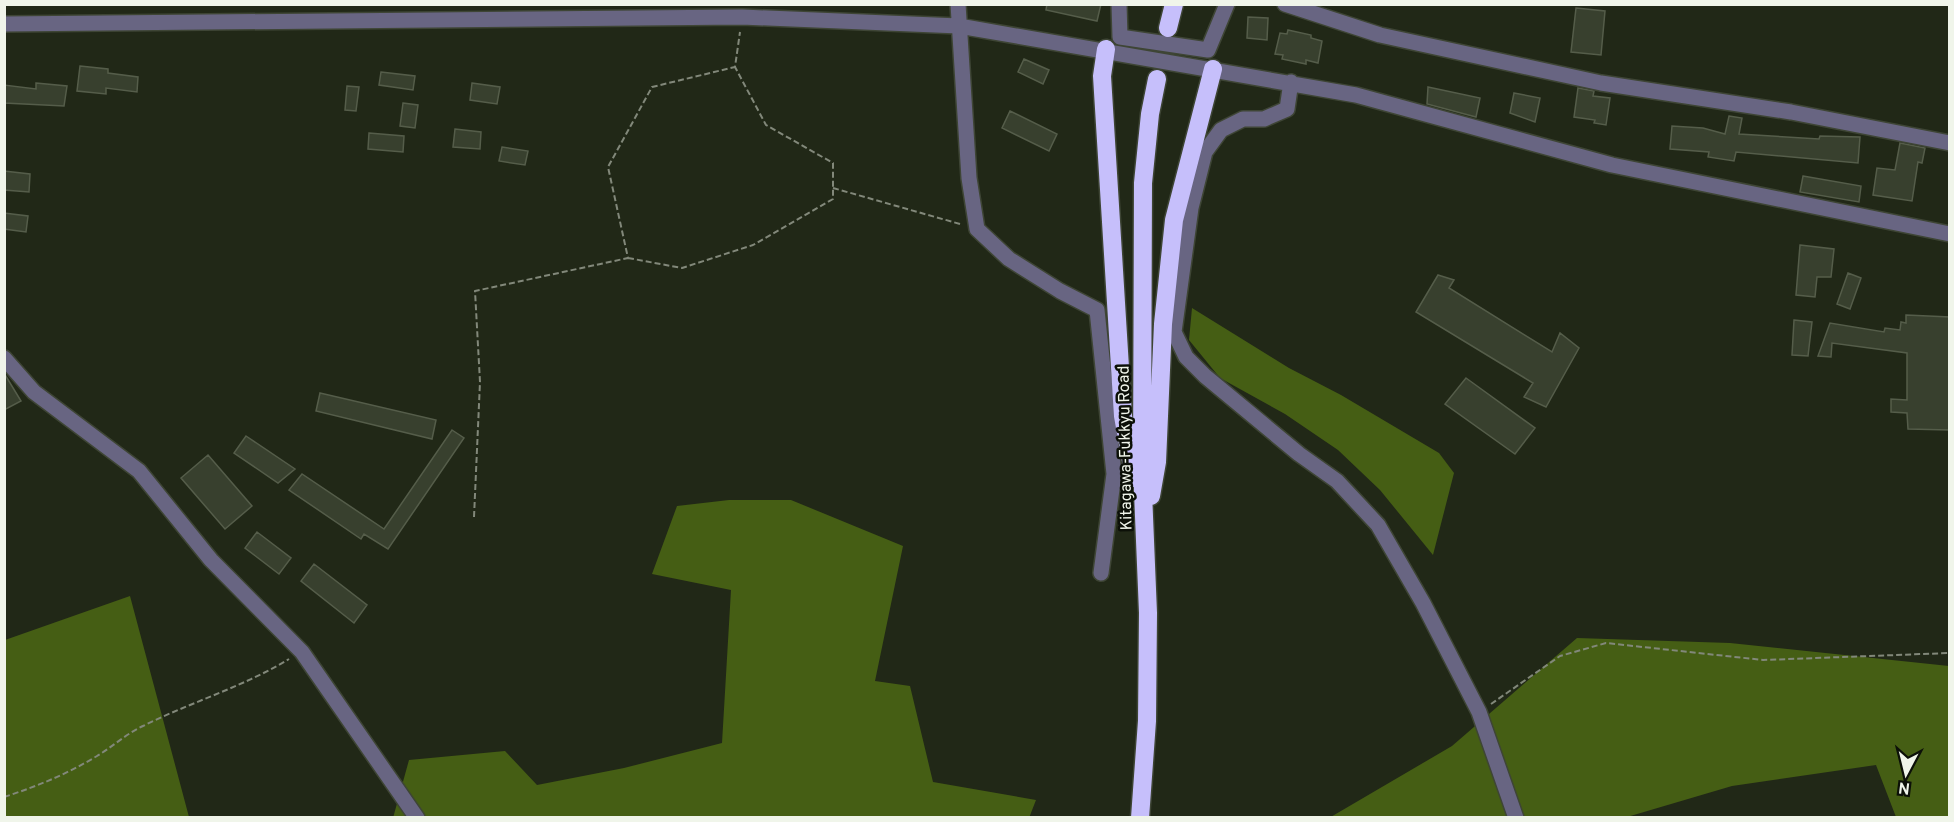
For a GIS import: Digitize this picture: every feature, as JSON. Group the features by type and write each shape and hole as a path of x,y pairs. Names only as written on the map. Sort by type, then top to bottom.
{"highway":[{"path":"1168,28 1174,4"},
{"path":"1106,49 1102,76 1123,416 1145,533"},
{"path":"1145,533 1157,462 1163,324 1174,220 1213,69"},
{"name":"Kitagawa-Fukkyu Road","path":"1140,818 1147,721 1148,613 1145,533 1143,183 1150,114 1157,79"}],"street":[{"path":"958,4 969,178 977,229 1009,259 1060,291 1097,310 1114,474 1101,573"},
{"path":"1119,4 1120,37 1208,50 1227,4"},
{"path":"1285,4 1380,35 1601,83 1791,112 1950,143"},
{"path":"4,24 742,18 959,26 1106,49 1356,94 1612,165 1950,234"},
{"path":"1291,82 1287,109 1264,119 1243,119 1221,130 1205,152 1191,208 1174,332 1186,357 1205,376 1299,454 1337,481 1378,525 1423,603 1479,712 1516,818"},
{"path":"4,358 34,392 139,471 212,560 302,652 417,818"}],"path":[{"path":"474,517 480,382 475,291 628,258 682,268 753,245 833,199 833,163 766,125 735,67 742,18"},
{"path":"628,258 608,167 652,87 735,67"},
{"path":"833,188 977,229"},
{"path":"1479,712 1560,656 1606,643 1763,660 1950,653"},
{"path":"4,797 54,781 99,755 133,731 171,712 264,675 302,652"}],"green space":[{"path":"1192,308 1289,368 1341,395 1439,453 1454,473 1433,555 1380,490 1338,450 1285,414 1220,378 1189,340"},
{"path":"729,500 791,500 903,546 875,681 910,686 933,782 1036,800 1029,818 393,818 409,760 505,751 537,785 624,768 722,743 731,590 652,574 677,506"},
{"path":"130,596 189,817 5,817 5,640"},
{"path":"1577,638 1730,643 1949,666 1949,817 1896,817 1876,765 1732,786 1627,817 1329,818 1452,746"}],"building":[{"path":"1047,4 1101,4 1097,21 1046,10"},
{"path":"1576,8 1605,11 1601,55 1571,52"},
{"path":"1248,17 1268,18 1267,40 1247,38"},
{"path":"1288,30 1311,35 1311,38 1322,41 1318,63 1306,60 1306,64 1282,59 1283,55 1275,54 1280,33 1287,34"},
{"path":"1024,59 1049,70 1043,84 1018,72"},
{"path":"80,66 108,69 108,73 138,77 137,92 106,88 106,94 77,91"},
{"path":"381,72 415,76 413,90 379,85"},
{"path":"36,83 67,86 64,106 4,103 4,85 36,89"},
{"path":"472,83 500,87 497,104 470,100"},
{"path":"347,86 359,87 356,111 345,110"},
{"path":"1428,87 1480,98 1476,117 1427,104"},
{"path":"1578,88 1594,91 1593,96 1610,98 1606,125 1594,123 1595,120 1574,117"},
{"path":"1514,93 1540,98 1535,122 1510,113"},
{"path":"403,103 418,105 415,128 400,126"},
{"path":"1010,111 1057,134 1049,151 1002,128"},
{"path":"1729,116 1742,118 1739,134 1819,139 1820,136 1860,137 1858,163 1736,152 1734,161 1708,157 1709,152 1670,149 1672,126 1703,128 1725,134"},
{"path":"455,129 481,132 480,149 453,147"},
{"path":"369,133 404,136 403,152 368,149"},
{"path":"1900,143 1925,148 1922,163 1918,162 1912,201 1873,195 1877,168 1895,170"},
{"path":"502,147 528,151 525,165 499,161"},
{"path":"4,171 30,174 29,192 4,190"},
{"path":"1803,176 1861,186 1859,202 1800,192"},
{"path":"4,213 28,216 26,232 4,229"},
{"path":"1800,245 1834,249 1831,277 1817,277 1815,297 1796,295"},
{"path":"1848,273 1861,278 1850,309 1837,304"},
{"path":"1438,275 1454,280 1449,288 1552,352 1560,333 1579,348 1546,407 1524,397 1533,383 1416,312"},
{"path":"1906,315 1950,317 1950,430 1908,429 1907,413 1891,412 1891,399 1907,400 1907,353 1832,343 1831,357 1818,356 1830,323 1884,332 1885,328 1900,330 1901,322 1906,323"},
{"path":"1794,320 1812,322 1808,356 1792,355"},
{"path":"4,373 21,401 4,410"},
{"path":"1466,378 1535,428 1515,454 1445,404"},
{"path":"320,393 436,420 432,439 316,411"},
{"path":"452,430 464,438 388,549 364,534 361,539 289,490 302,474 384,529"},
{"path":"246,436 295,469 278,483 234,453"},
{"path":"208,455 252,506 225,529 181,478"},
{"path":"257,532 291,558 279,574 245,548"},
{"path":"314,564 367,605 354,623 301,581"}]}
